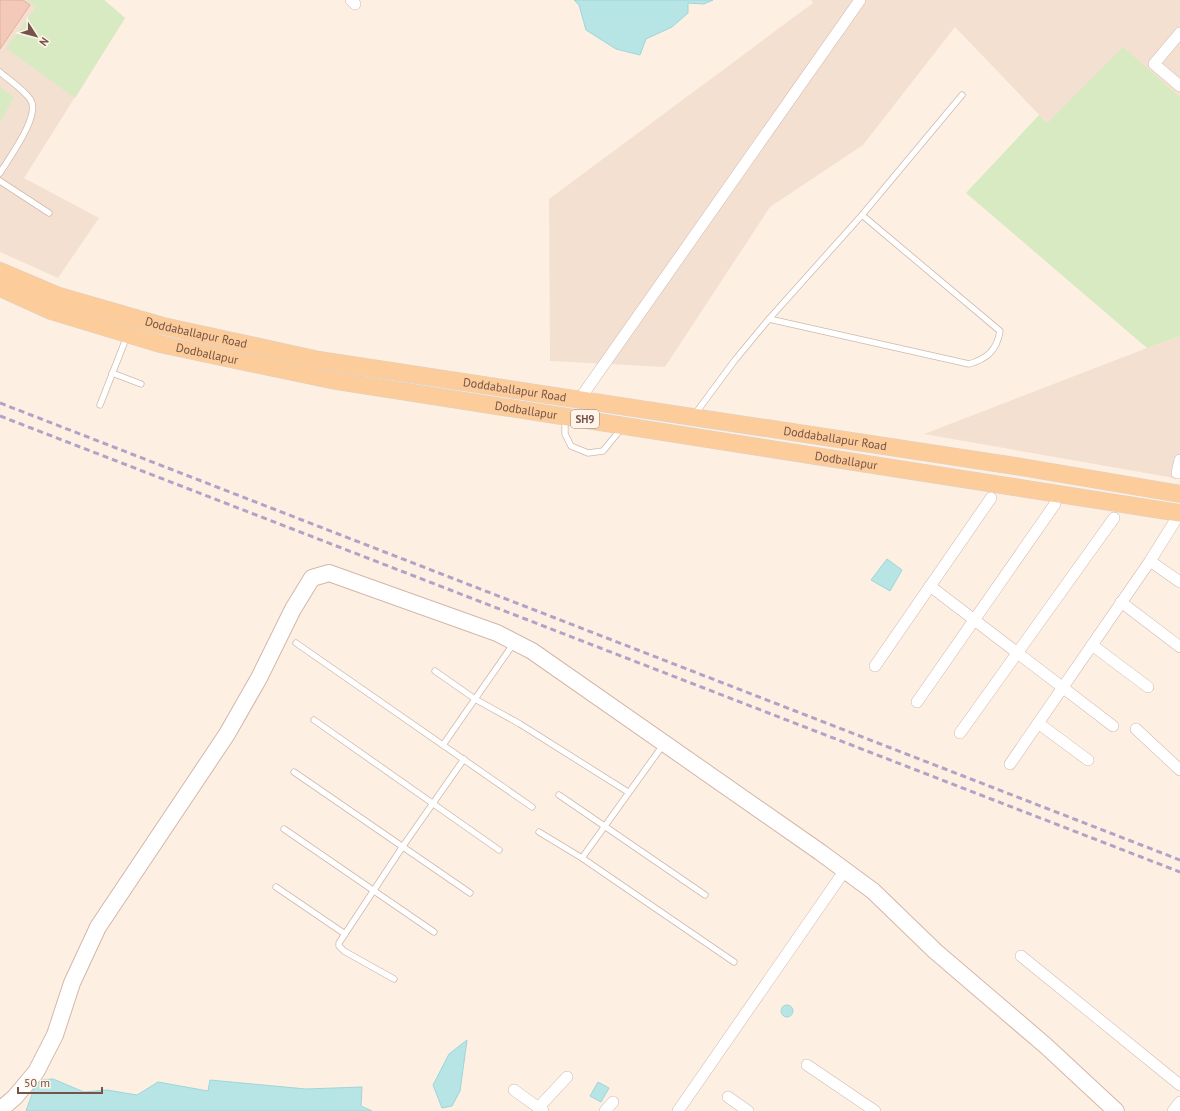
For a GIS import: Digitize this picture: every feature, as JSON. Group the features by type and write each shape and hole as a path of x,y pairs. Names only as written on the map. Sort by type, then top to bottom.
{"main road":[{"name":"Doddaballapur Road","path":"0,271 59,296 171,328 319,360 1015,466 1180,494"},
{"name":"Dodballapur","path":"0,288 51,311 160,344 330,380 1180,513"}],"street":[{"path":"579,400 860,0"},
{"path":"1180,33 1154,64 1180,86"},
{"path":"1177,474 1180,460"},
{"path":"875,666 991,498"},
{"path":"917,702 1055,504"},
{"path":"1010,764 1150,561 1180,513"},
{"path":"960,733 1114,518"},
{"path":"1150,561 1180,582"},
{"path":"0,1110 15,1097 36,1072 54,1035 72,983 98,927 227,734 259,678 293,609 312,578 329,573 497,633 532,651 873,891 935,951 1046,1046 1116,1111"},
{"path":"930,586 1113,726"},
{"path":"1122,602 1180,647"},
{"path":"1092,645 1148,687"},
{"path":"1038,723 1088,760"},
{"path":"1136,729 1180,770"},
{"path":"678,1111 845,870"},
{"path":"1021,956 1180,1085"},
{"path":"807,1065 875,1111"},
{"path":"514,1090 541,1109 567,1077"},
{"path":"728,1097 748,1111"},
{"path":"605,1111 613,1102"},
{"path":"1173,1111 1180,1102"}],"lane":[{"path":"0,72 30,99 34,112 0,173"},
{"path":"692,418 735,360 769,319 862,216 962,95"},
{"path":"0,181 49,213"},
{"path":"769,319 969,364 982,361 998,343 1000,331 862,216"},
{"path":"100,405 128,334"},
{"path":"112,373 140,384"},
{"path":"565,416 565,434 571,446 588,453 603,451 614,440 623,425"},
{"path":"443,745 515,642"},
{"path":"296,643 532,807"},
{"path":"435,671 475,699 520,724 628,792"},
{"path":"314,720 433,802 499,850"},
{"path":"582,858 664,744"},
{"path":"394,979 341,949 339,943 403,846 464,759"},
{"path":"294,772 470,893"},
{"path":"559,795 604,827 705,894"},
{"path":"284,830 434,932"},
{"path":"539,832 582,858 734,962"},
{"path":"276,887 345,934"}],"shaded area":[{"path":"0,0 104,0 125,18 24,178 99,218 58,278 0,252"},
{"path":"811,0 1180,0 1180,97 1123,48 1047,123 955,27 863,145 770,207 665,367 550,361 549,199 813,3"},
{"path":"1180,336 1180,479 924,434 1147,348"}],"green space":[{"path":"27,0 104,0 125,18 75,98 6,48 36,7"},
{"path":"1123,47 1180,97 1180,336 1147,348 966,193 1039,115 1047,123"},
{"path":"0,87 14,97 0,123"}],"water":[{"path":"574,0 713,0 704,4 688,3 688,13 672,27 646,39 640,55 616,49 586,30 579,5"},
{"path":"887,559 902,570 890,591 871,580"},
{"path":"785,1005 789,1005 793,1011 789,1017 785,1017 781,1013 781,1009"},
{"path":"467,1040 460,1091 452,1106 442,1108 433,1085 449,1054"},
{"path":"53,1079 84,1092 107,1090 137,1095 158,1082 208,1091 210,1080 306,1089 362,1087 361,1106 372,1111 26,1111 37,1080"},
{"path":"598,1082 609,1088 601,1102 590,1096"}],"building":[{"path":"0,0 23,0 30,5 0,49"}],"railway":[{"path":"0,403 1180,860"},
{"path":"0,416 1180,872"}]}
